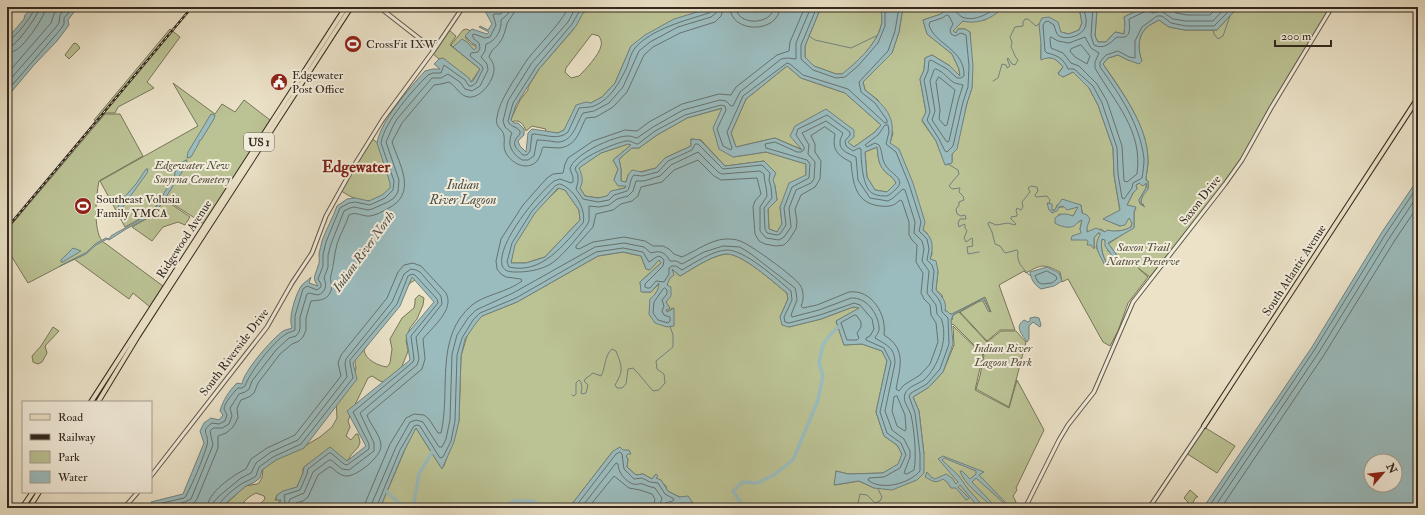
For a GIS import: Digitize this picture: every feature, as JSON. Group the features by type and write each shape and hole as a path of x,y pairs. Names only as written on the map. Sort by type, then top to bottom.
{"main road":[{"name":"Ridgewood Avenue","path":"92,401 182,269 192,249 204,231 204,227 316,51 346,7"},
{"name":"Ridgewood Avenue","path":"136,335 192,249 236,186 309,70 351,7"},
{"path":"330,38 330,34 340,16"},
{"path":"309,70 309,67 316,56 316,51"},
{"name":"South Atlantic Avenue","path":"1204,426 1418,98"},
{"path":"236,186 235,183 245,167 245,164"},
{"path":"218,212 230,191 230,187"},
{"path":"99,401 130,349 136,335"},
{"path":"22,508 32,493"},
{"path":"29,508 38,494"}],"street":[{"path":"379,7 434,50"},
{"name":"South Riverside Drive","path":"152,475 267,327 292,283 312,253 326,216 355,164 383,119 434,50 463,7"},
{"name":"Saxon Drive","path":"1025,508 1059,440 1068,425 1094,392 1133,302 1242,160 1271,108 1332,7"},
{"path":"1149,508 1204,426"},
{"path":"124,508 137,493"}],"green space":[{"path":"592,7 711,7 631,46 615,83 602,97 591,103 567,125 564,130 558,133 545,132 546,129 532,126 526,131 521,123 517,121 512,122 511,119 520,100 528,90 528,87 539,69 573,30 579,15","holes":["592,34 599,36 601,45 595,58 579,76 571,78 565,72 566,68"]},
{"path":"821,7 881,7 882,24 879,33 860,59 843,74 836,74 814,66 805,57 805,46"},
{"name":"Saxon Trail Nature Preserve","path":"903,7 948,8 941,14 923,20 927,34 952,54 959,69 960,77 950,66 932,55 925,58 924,70 920,79 926,112 922,121 936,141 946,165 952,162 952,154 972,88 970,32 965,29 958,29 956,33 953,31 963,21 985,20 1003,7 1079,7 1082,23 1079,30 1069,34 1060,32 1041,44 1041,59 1051,58 1056,60 1063,67 1058,73 1063,77 1073,72 1089,88 1098,105 1113,148 1114,175 1120,211 1104,219 1120,226 1129,218 1132,222 1131,227 1122,230 1105,232 1101,229 1087,232 1081,205 1057,205 1055,210 1060,207 1069,209 1079,206 1073,216 1059,214 1055,223 1069,227 1082,220 1080,229 1094,248 1094,238 1098,233 1100,233 1101,235 1096,247 1106,267 1116,258 1116,254 1108,244 1134,227 1134,212 1136,208 1127,205 1133,193 1137,189 1136,185 1146,183 1146,188 1139,200 1140,204 1144,205 1141,203 1142,199 1144,193 1148,189 1148,181 1146,180 1148,162 1144,136 1133,110 1103,64 1108,58 1118,55 1128,60 1142,61 1139,49 1141,36 1147,27 1159,20 1169,27 1185,30 1217,30 1238,7 1332,7 1242,160 1169,255 1166,256 1150,277 1138,268 1148,277 1128,303 1118,331 1110,346 1103,342 1068,279 1062,282 1060,272 1046,266 1036,268 1026,273 1024,271 999,285 1015,330 1000,330 987,341 960,312 980,301 983,301 988,311 991,312 985,297 952,314 945,311 942,295 936,290 938,271 930,259 932,254 927,233 923,230 890,143 893,133 878,100 865,90 863,82 892,53 899,32"},
{"path":"1098,7 1145,7 1124,17 1124,34 1115,32 1106,42 1098,42 1095,36"},
{"path":"170,29 180,37 147,82 154,88 118,107 115,113 105,113 97,122 94,120"},
{"path":"466,29 471,31 465,37 471,44 477,47 475,50 454,48 451,45 463,30"},
{"path":"449,30 456,36 450,45 480,69 471,82 443,58 439,59 432,53"},
{"path":"74,43 80,48 69,59 65,55"},
{"path":"787,66 801,78 845,93 881,125 875,132 854,147 848,143 803,150 775,138 736,147 731,133 746,99"},
{"name":"Edgewater New Smyrna Cemetery","path":"173,83 215,114 222,104 235,112 244,100 270,120 204,224 162,197 152,212 125,227 100,181 198,126"},
{"path":"723,108 733,157 766,152 806,164 806,175 780,207 782,224 777,232 769,229 768,209 777,200 775,186 764,161 725,166 701,140 691,139 691,146 665,158 656,168 628,175 626,182 621,182 619,159 632,148 639,148 657,135 687,118"},
{"path":"105,114 120,114 143,156 99,181 96,203 97,229 102,241 163,286 150,307 133,293 129,299 74,259 28,283 7,249 7,230"},
{"path":"372,139 378,143 398,179 386,195 378,199 367,201 356,199 340,190"},
{"path":"628,144 631,145 613,160 618,169 614,180 626,186 604,197 596,198 585,196 580,188 578,168 601,153"},
{"path":"877,147 881,167 896,183 887,192 875,190 867,177 865,152"},
{"path":"559,188 565,190 579,210 580,220 545,257 526,263 511,263 513,247 533,214"},
{"path":"165,200 190,217 185,225 178,222 163,227 152,241 132,227 153,215"},
{"path":"1102,239 1105,240 1108,251 1113,257 1108,265 1102,252"},
{"path":"623,252 641,256 646,269 649,270 659,259 661,263 640,282 642,292 651,292 660,283 654,296 655,323 673,308 666,312 667,285 672,269 680,276 707,260 725,254 740,258 748,263 787,293 788,299 780,317 789,327 821,319 853,307 860,308 836,321 844,345 862,344 882,351 887,361 876,412 884,436 897,445 902,454 899,464 883,473 848,474 836,471 835,485 859,481 874,488 924,454 919,411 913,397 929,387 943,372 954,345 953,326 983,355 975,390 1009,408 1017,380 1044,430 1016,488 1017,490 1013,496 1016,502 1014,508 679,508 679,503 693,503 667,491 666,486 656,478 656,474 652,479 643,474 636,475 627,467 627,454 613,451 572,504 562,507 555,503 547,508 380,508 412,433 416,428 440,466 444,466 459,421 461,356 470,326 482,316 517,302 598,256"},
{"path":"407,267 415,280 410,283 364,350 367,357 376,364 387,367 390,363 392,349 390,339 402,318 414,308 415,299 419,295 424,298 423,305 417,319 407,335 406,341 408,350 400,371 385,382 372,376 368,378 351,413 348,421 350,427 346,436 351,440 356,434 358,434 360,442 349,459 346,461 327,450 305,466 297,487 277,495 275,500 281,500 274,508 253,508 265,499 264,496 256,493 245,501 242,508 222,508 245,486 259,483 262,478 263,468 265,465 296,451 320,437 332,427 337,418 336,400 354,376 356,368 355,357"},
{"name":"Indian River Lagoon Park","path":"959,312 987,342 1001,331 1016,331 1026,342 1009,407 976,389 984,355 954,325 943,321 944,317 952,320 953,315"},
{"path":"53,327 59,331 45,346 47,353 42,362 38,364 33,362 32,356 41,346"},
{"path":"1204,427 1235,446 1217,473 1186,453"},
{"path":"1190,490 1198,497 1196,497 1190,508 1179,508 1181,504 1185,506 1188,502 1184,498"}],"water":[{"path":"32,7 78,7 68,20 69,25 57,41 7,97 7,39"},
{"path":"486,7 492,7 498,11 501,7 593,7 583,13 576,26 539,69 516,105 511,120 514,123 518,123 524,129 524,135 518,141 520,146 526,152 528,133 532,129 558,133 564,130 576,105 586,102 591,103 602,97 615,83 631,46 645,35 674,19 711,7 745,7 745,10 757,12 766,7 821,7 805,46 805,57 814,66 836,74 842,74 859,59 875,40 882,24 881,7 903,7 899,32 892,53 863,82 865,90 888,112 891,119 892,134 890,143 899,149 913,183 925,222 923,230 929,236 932,243 930,259 936,261 938,271 936,290 945,302 945,311 952,314 980,300 953,315 951,320 953,344 943,372 929,387 913,397 919,411 924,454 924,473 917,480 892,490 874,488 859,481 834,485 836,471 848,474 883,473 898,464 902,454 897,445 884,436 876,412 887,361 882,351 862,344 844,345 836,321 859,308 853,307 821,319 789,327 782,325 780,317 788,299 787,293 748,263 740,258 725,254 707,260 680,276 672,269 674,275 670,278 667,285 671,287 671,296 666,302 670,308 666,310 667,312 674,308 674,326 667,327 655,323 649,314 650,299 654,296 659,283 651,292 641,292 640,282 661,263 659,260 650,270 646,269 641,256 623,252 598,256 517,302 482,316 465,339 461,356 459,421 454,442 442,469 416,428 404,451 380,508 274,508 281,500 276,500 277,495 283,491 297,487 304,467 330,447 347,461 366,446 347,411 410,360 406,335 434,302 412,277 400,306 353,363 357,379 304,448 276,460 262,470 260,478 246,486 220,508 153,508 151,502 183,494 204,443 200,431 204,423 211,418 219,420 223,415 220,411 223,403 231,389 237,383 242,384 247,372 272,341 283,331 292,328 291,319 293,308 296,297 302,285 311,277 309,283 318,286 315,281 315,277 319,263 319,254 325,232 337,206 347,199 355,198 369,201 382,195 390,188 390,183 377,143 384,125 396,105 425,71 440,69 434,64 439,59 443,58 469,78 471,82 473,81 480,69 453,47 462,39 474,50 476,48 476,45 465,36 472,29 487,34 489,32 479,27 480,26 488,30 492,24 485,11","holes":["787,66 801,78 845,93 881,125 875,132 854,147 848,142 854,137 854,130 826,109 795,126 790,136 802,150 775,138 736,147 731,133 746,99","722,108 713,128 719,149 733,157 766,152 806,164 806,175 789,183 780,207 782,224 777,232 769,229 768,209 777,200 773,180 776,173 764,161 725,166 700,140 691,139 691,146 665,158 656,168 642,172 632,170 628,175 626,182 621,181 619,159 632,148 639,148 657,135 687,118","628,144 631,145 613,160 618,169 614,180 618,186 626,186 625,188 611,191 607,196 598,198 585,196 580,188 582,178 579,168 601,153","877,147 878,159 881,167 896,183 887,192 875,190 867,177 865,152","558,188 565,190 579,210 580,220 545,257 526,263 511,263 515,245 535,213"]},
{"path":"947,7 1003,7 985,20 974,22 963,21 953,31 956,33 958,29 965,29 970,32 973,66 972,88 967,103 957,149 952,154 952,163 945,165 936,141 922,120 926,112 920,79 924,70 925,58 932,55 950,66 960,76 959,69 952,54 927,34 923,20 941,14 948,8"},
{"path":"1079,7 1098,7 1095,36 1098,42 1106,42 1115,32 1124,34 1124,17 1145,7 1238,7 1217,30 1185,30 1169,27 1159,20 1147,27 1141,36 1139,49 1142,61 1139,64 1118,55 1108,58 1103,64 1126,98 1139,122 1147,148 1148,161 1146,180 1148,181 1148,189 1141,201 1145,207 1140,204 1139,200 1147,186 1146,183 1143,186 1139,183 1136,185 1137,189 1133,193 1127,205 1136,207 1134,212 1134,228 1108,243 1116,254 1116,258 1106,267 1097,247 1100,233 1098,233 1094,238 1094,249 1091,245 1087,245 1087,240 1071,240 1072,236 1081,233 1080,229 1082,220 1074,226 1069,227 1061,226 1055,223 1055,218 1061,214 1073,216 1078,207 1067,210 1063,206 1059,207 1057,211 1052,213 1049,210 1047,203 1052,204 1052,210 1054,211 1062,199 1081,205 1082,213 1087,215 1090,219 1087,232 1096,228 1105,232 1107,230 1119,231 1131,227 1132,223 1129,218 1125,225 1120,226 1103,219 1120,210 1114,175 1113,148 1098,105 1089,88 1073,72 1063,77 1058,74 1063,67 1056,60 1048,58 1041,60 1039,24 1042,18 1049,17 1058,22 1061,32 1069,34 1079,30 1082,23","holes":["1102,239 1105,240 1105,246 1113,257 1108,265 1103,256 1101,242"]},
{"path":"211,114 215,115 214,119 199,141 191,157 187,158 188,152"},
{"path":"186,160 185,166 175,180 177,168"},
{"path":"146,169 148,169 147,173 122,208 116,211 121,201 136,184"},
{"path":"1418,179 1418,508 1203,508 1312,347 1382,232"},
{"path":"173,182 173,186 153,215 109,240 107,239 96,245 86,254 60,266 87,252 95,244 106,238 109,239 111,236 147,215 154,209"},
{"path":"73,248 81,251 61,262 61,260"},
{"path":"1047,267 1059,273 1062,281 1054,286 1041,289 1034,282 1030,272"},
{"path":"984,298 990,311 989,310 984,300 980,300"},
{"path":"1030,318 1039,318 1041,325 1040,327 1033,322 1029,326 1029,339 1027,342 1019,328 1024,320 1028,322 1030,321"},
{"path":"620,447 623,450 629,450 631,454 626,456 628,459 627,467 636,475 643,474 652,479 656,474 658,476 656,478 661,480 668,491 679,497 688,496 693,503 680,503 679,508 673,508 672,506 652,508 547,508 555,503 562,507 572,504 613,451"},
{"path":"943,456 984,472 979,475 1006,503 1005,504 976,478 972,482 991,502 990,505 969,485 960,471 962,471 970,479 976,474 976,471 944,458 942,460 959,476 968,489 985,508 979,508 960,485 958,487 969,498 966,500 956,488 951,488 943,479 936,482 925,477 927,472 935,479 946,474 952,478 956,484 958,482 938,459"}],"waterway":[{"path":"1213,30 1218,39 1223,36 1230,16"},
{"path":"993,81 998,78 1002,64 1006,65 1007,68 1010,66 1007,59 1008,58 1012,64 1015,65 1018,60 1011,47 1012,42 1010,37 1015,27 1023,26 1025,19 1028,19 1036,26 1039,24"},
{"path":"809,36 815,40 851,48 876,36"},
{"path":"948,164 958,170 959,174 949,186 952,189 960,188 959,192 963,196 964,200 959,202 956,209 957,214 961,216 965,215 966,219 960,219 958,223 959,227 964,224 965,225 967,231 964,238 966,242 972,238 973,241 973,246 967,247 968,254 979,252"},
{"path":"1030,275 1020,265 1017,250 1005,253 1000,246 995,244 988,224 989,222 996,225 1008,223 1015,225 1016,224 1011,217 1017,216 1017,208 1021,210 1023,207 1022,202 1030,192 1028,188 1031,186 1037,187 1038,191 1035,195 1036,197 1047,196 1050,200 1049,203"},
{"path":"572,395 574,396 576,394 576,383 579,380 581,382 582,394 586,393 588,385 584,381 586,378 593,373 601,376 606,358 612,349 616,351 621,365 620,376 615,385 617,388 622,388 626,384 628,369 633,368 653,391 659,390 665,383 664,374 657,369 656,361 673,347 673,335 670,326"},
{"path":"747,508 740,502 733,491 743,482 757,483 774,475 793,460 818,400 823,376 819,362 823,345 838,327"},
{"path":"413,508 419,474 432,452"},
{"path":"857,508 860,494 867,495 875,503 880,501 882,497 878,489"},
{"path":"386,491 400,504 408,508"},
{"path":"501,508 514,501 534,501 542,508"}],"railway":[{"path":"7,228 192,7"}],"place":[{"name":"CrossFit IXW","path":"353,44"},
{"name":"Edgewater Post Office","path":"279,82"},
{"name":"Southeast Volusia Family YMCA","path":"83,206"}],"district":[{"name":"Edgewater","path":"356,166"}],"water label":[{"name":"Indian River Lagoon","path":"463,192"},
{"name":"Indian River North","path":"363,251"}]}
